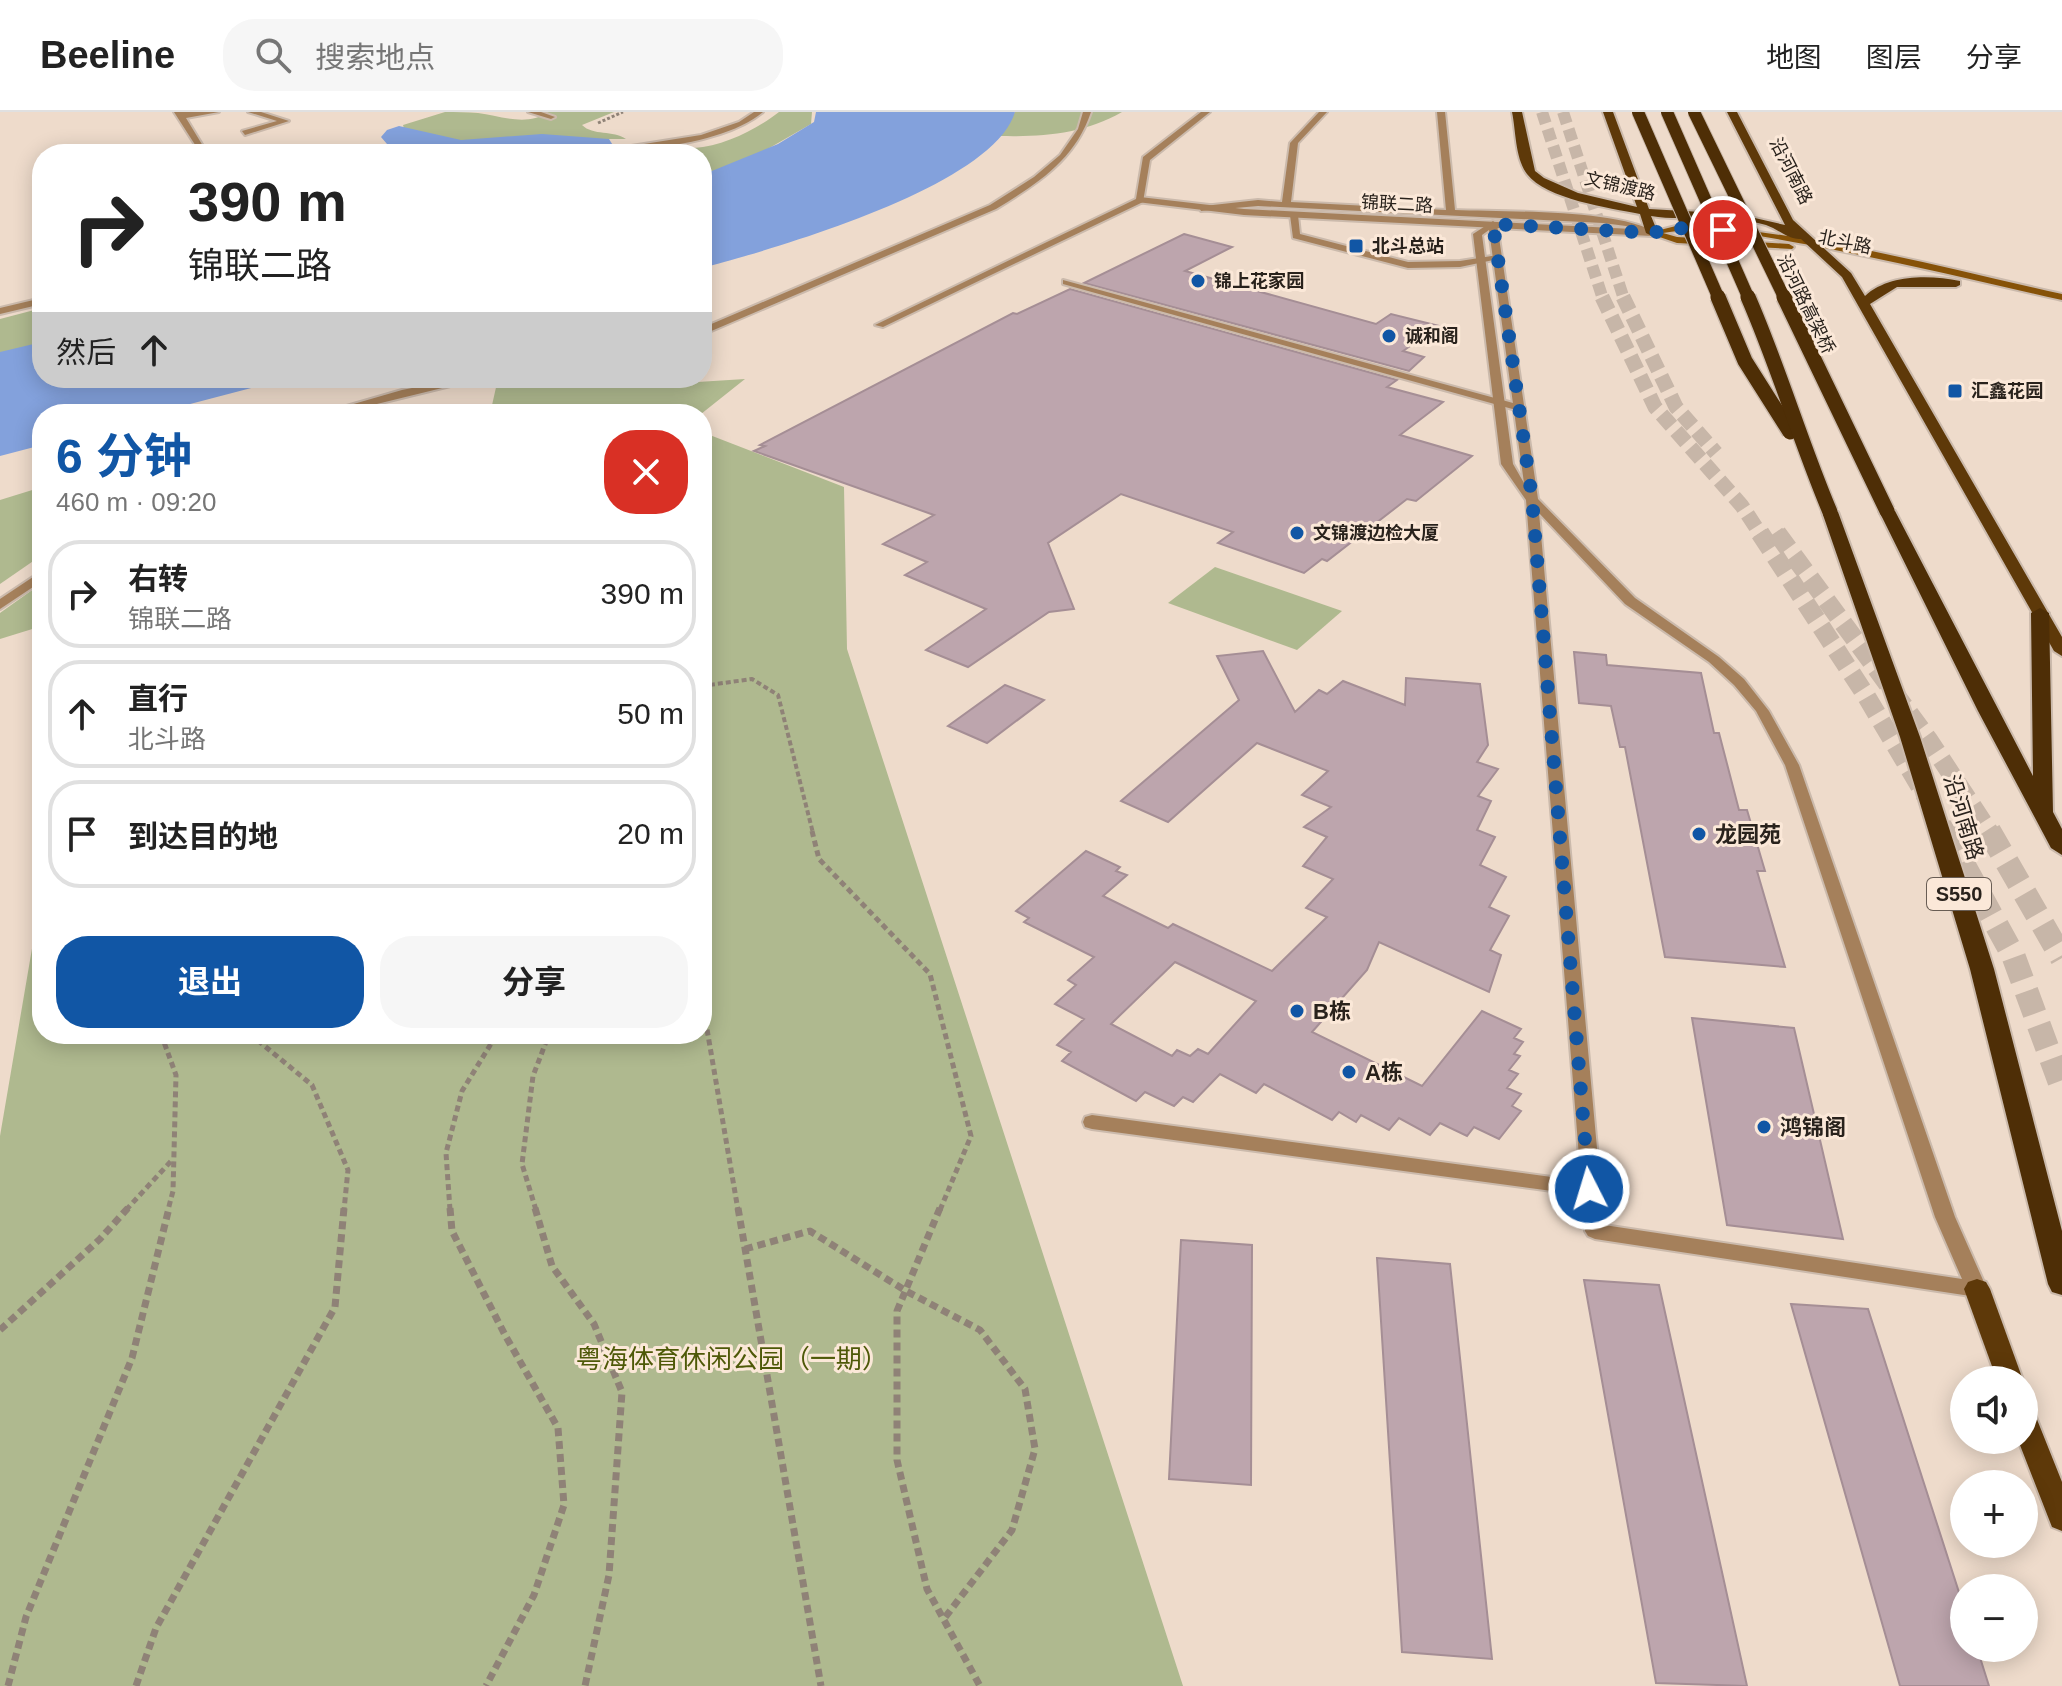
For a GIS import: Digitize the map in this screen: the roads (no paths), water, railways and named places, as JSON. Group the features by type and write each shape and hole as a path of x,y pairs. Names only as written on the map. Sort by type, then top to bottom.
{"highway":[{"path":"1638,112 1745,361 1808,460"},
{"name":"S550","path":"1667,112 1774,357 1808,460"},
{"name":"沿河路高架桥","path":"1694,112 1887,511 1988,711 2045,815"},
{"name":"沿河南路","path":"1808,460 1830,512 1910,737 1982,969 2062,1284"},
{"path":"2040,613 2045,815 2062,848"}],"main road":[{"name":"文锦渡路","path":"1517,112 1530,168 1538,179 1562,191 1644,211 1760,221 1778,226 1805,244"},
{"path":"1608,112 1652,233"},
{"name":"沿河南路","path":"1732,112 1788,222 1805,244 1823,254 1847,275 2062,651"},
{"name":"北斗路","path":"1652,233 1672,228 1733,230 2062,297"},
{"name":"北斗路","path":"1823,254 2062,307"},
{"path":"1864,303 1880,289 1896,284 1956,283"},
{"path":"1977,1289 2005,1366"},
{"path":"2037,1454 2062,1518"}],"street":[{"path":"198,144 180,114 215,112"},
{"path":"245,133 285,121 252,112"},
{"path":"532,112 551,117"},
{"path":"658,144 701,137 759,112"},
{"path":"712,328 993,207 1033,182 1060,160 1078,138 1087,112"},
{"path":"880,325 1140,200 1146,159 1206,112"},
{"path":"1286,204 1294,143 1323,112"},
{"path":"1441,112 1451,212"},
{"name":"锦联二路","path":"1140,200 1204,209 1294,215 1652,233"},
{"path":"1204,209 1238,203 1286,204 1603,220 1628,224 1652,233"},
{"path":"1294,215 1296,236 1408,265 1460,264 1498,258"},
{"path":"1977,1289 1595,1231 1532,498 1493,224 1477,234 1507,464 1515,481 1532,498 1632,602 1738,681 1767,717 1792,765 1945,1217 1977,1289"},
{"path":"1066,282 1520,408"},
{"path":"0,311 32,303"},
{"path":"361,404 427,388"},
{"path":"0,605 32,582"},
{"path":"1092,1122 1589,1189"}],"water":[{"path":"816,112 1015,112 998,139 967,165 925,189 826,230 712,265 712,171 778,144 814,122"},
{"path":"32,344 32,388 252,388 190,404 32,404 32,448 0,456 0,352"}],"waterway":[{"path":"399,137 430,144"}],"tunnel":[{"path":"1542,112 1603,299"},
{"path":"1563,112 1624,299"},
{"path":"1602,297 1655,407 1742,506 1761,535"},
{"path":"1623,297 1676,407 1716,453"},
{"path":"1760,533 1865,694 1925,795"},
{"path":"1777,533 1928,739 1990,833"},
{"path":"1942,825 1947,833"},
{"path":"1945,831 2013,955 2062,1088"},
{"path":"1989,831 2062,958"}],"place":[{"name":"北斗总站","path":"1356,246"},
{"name":"锦上花家园","path":"1198,281"},
{"name":"诚和阁","path":"1389,336"},
{"name":"汇鑫花园","path":"1955,391"},
{"name":"文锦渡边检大厦","path":"1297,533"},
{"name":"龙园苑","path":"1699,834"},
{"name":"B栋","path":"1297,1011"},
{"name":"A栋","path":"1349,1072"},
{"name":"鸿锦阁","path":"1764,1127"}],"park label":[{"name":"粤海体育休闲公园（一期）","path":"732,1359"}]}
